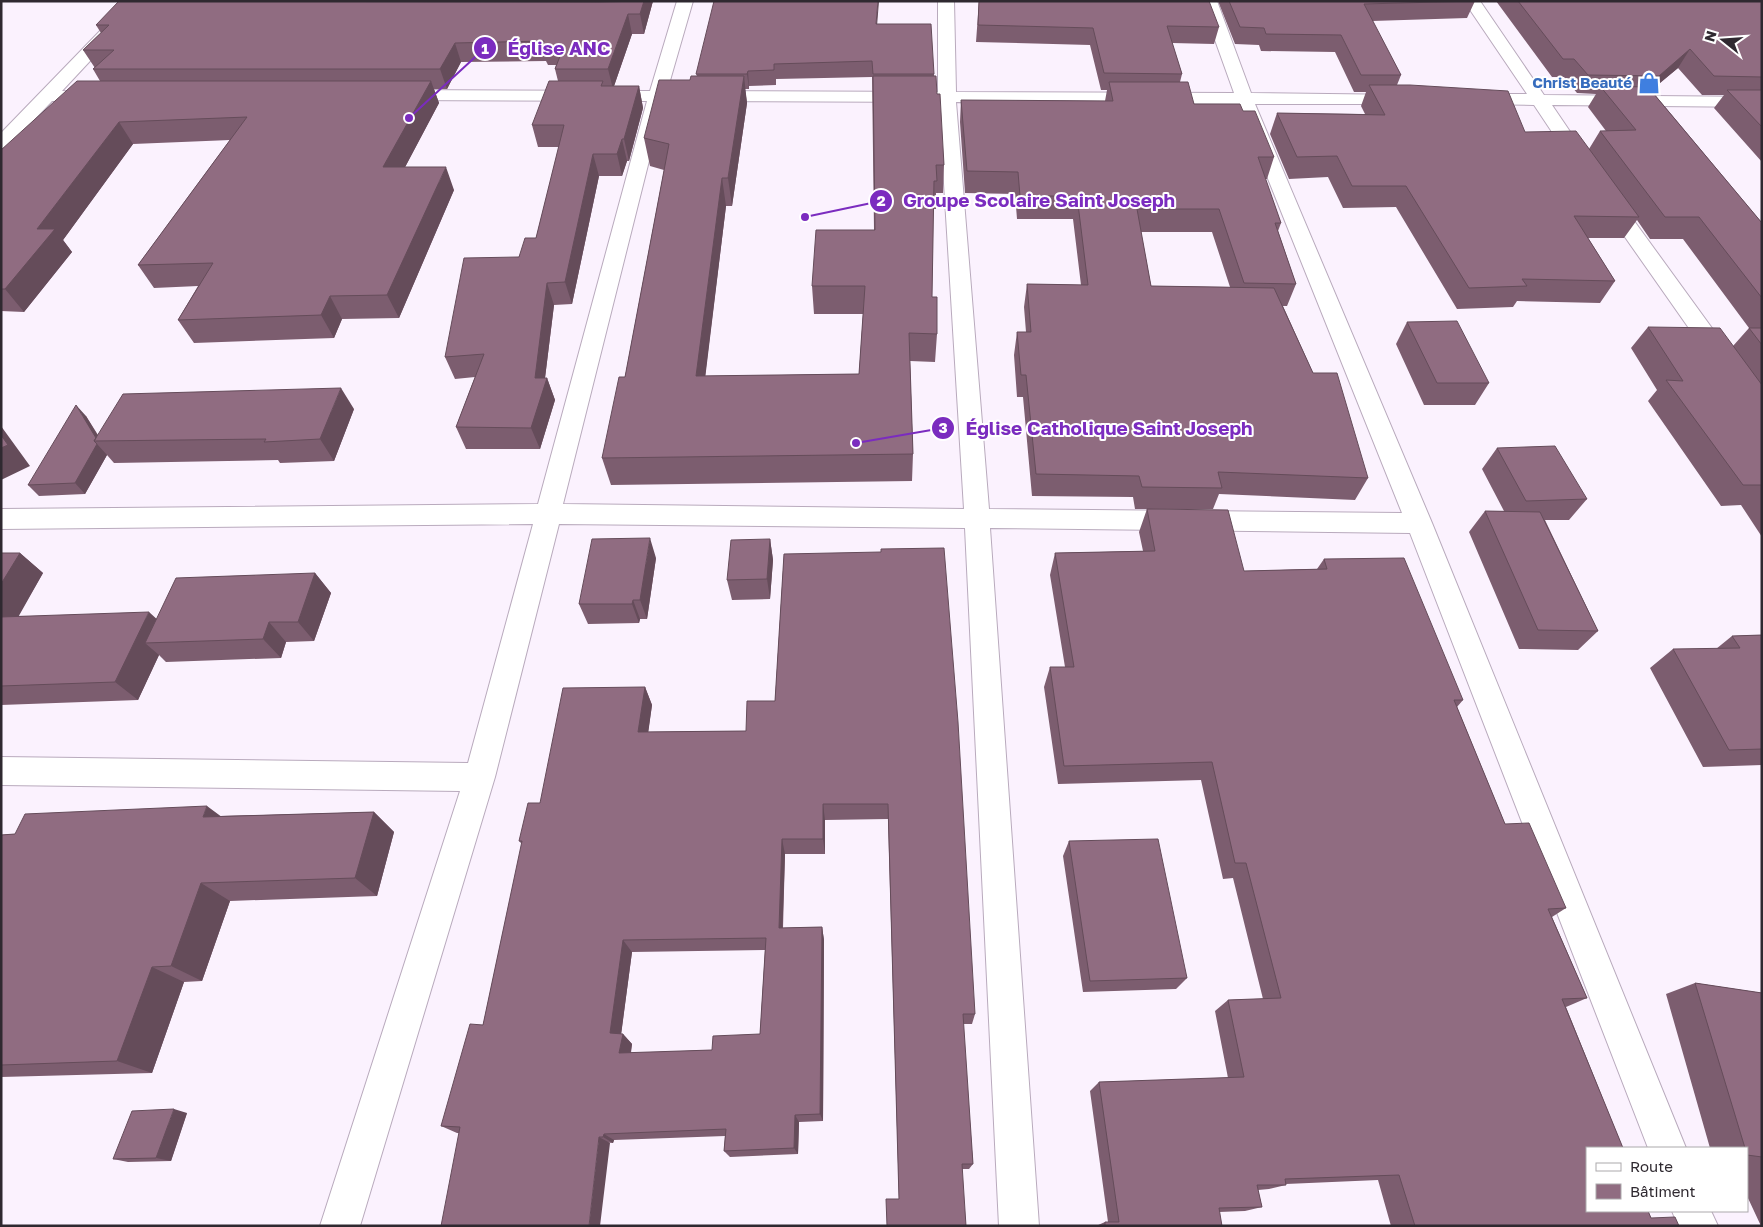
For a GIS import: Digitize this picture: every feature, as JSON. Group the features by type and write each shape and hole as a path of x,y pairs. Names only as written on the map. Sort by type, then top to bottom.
{"street":[{"path":"1,144 138,1"},
{"path":"340,1226 480,778 658,95 685,1"},
{"path":"946,1 947,98 977,519 1019,1226"},
{"path":"1209,1 1244,97 1419,523 1667,1147"},
{"path":"1472,1 1538,100 1590,172"},
{"path":"382,96 658,95 1420,99"},
{"path":"47,96 116,96"},
{"path":"1460,99 1762,102"},
{"path":"1601,189 1762,415"},
{"path":"1,519 548,514 1419,523"},
{"path":"1,771 480,778"},
{"path":"1692,1212 1698,1226"}],"building":[{"path":"119,1 644,1 640,14 628,14 608,69 555,69 564,46 542,46 544,41 455,43 440,69 93,69 114,50 83,50 109,25 96,25"},
{"path":"714,1 878,1 876,24 931,24 934,74 873,74 872,61 774,64 774,70 748,71 747,74 696,74"},
{"path":"979,1 1209,1 1219,27 1167,26 1182,74 1104,73 1093,28 978,25"},
{"path":"1229,1 1475,1 1364,4 1401,75 1361,75 1341,35 1266,34 1264,28 1240,27"},
{"path":"1518,1 1762,1 1762,77 1714,76 1690,49 1659,76 1588,75 1574,59 1563,59"},
{"path":"691,76 744,76 728,178 722,178 696,376 859,374 865,286 812,286 816,230 875,230 873,76 936,76 937,94 940,94 944,165 936,165 937,181 934,181 932,297 937,297 937,334 909,333 913,454 602,458 619,377 625,377 669,144 644,138 659,80 690,80"},
{"path":"77,81 431,81 383,167 446,167 387,295 330,296 321,315 178,320 213,263 138,265 247,117 119,122 37,229 55,229 5,289 1,289 1,150"},
{"path":"549,81 603,81 601,86 639,86 624,139 622,139 617,154 593,154 565,282 547,283 535,378 547,378 531,428 456,427 484,354 445,357 464,258 519,257 525,238 536,238 564,125 532,125"},
{"path":"1109,82 1188,82 1194,104 1240,104 1243,111 1255,111 1274,157 1258,157 1281,223 1275,223 1296,284 1244,283 1219,209 1137,209 1151,286 1274,288 1313,373 1337,373 1368,478 1218,472 1222,488 1142,487 1139,476 1036,474 1026,375 1021,375 1017,332 1031,332 1027,284 1088,285 1077,196 1020,196 1018,172 967,171 961,100 1113,101"},
{"path":"1369,85 1410,85 1508,91 1525,132 1576,131 1639,217 1574,216 1615,281 1522,279 1527,286 1469,288 1406,186 1352,186 1337,156 1297,157 1277,113 1385,115"},
{"path":"1600,86 1648,87 1762,223 1762,298 1699,217 1665,217 1600,131 1636,130"},
{"path":"1727,90 1762,90 1762,127"},
{"path":"1457,321 1489,383 1437,383 1407,322"},
{"path":"1648,327 1720,328 1762,385 1762,485 1743,485 1666,380 1683,381"},
{"path":"1749,328 1762,328 1762,345"},
{"path":"341,388 320,439 264,442 266,439 94,441 123,394"},
{"path":"76,405 96,438 94,441 97,444 75,483 28,485"},
{"path":"1,435 8,445 1,448"},
{"path":"1555,446 1587,499 1526,501 1497,448"},
{"path":"1147,509 1228,510 1244,571 1327,569 1324,559 1404,558 1463,700 1454,700 1505,824 1529,823 1566,908 1548,909 1587,998 1562,999 1623,1147 1586,1147 1586,1212 1648,1212 1651,1218 1675,1217 1679,1226 1415,1226 1399,1175 1285,1179 1286,1185 1257,1185 1262,1207 1219,1208 1222,1226 1105,1226 1105,1222 1119,1222 1099,1082 1244,1077 1228,1000 1281,998 1246,863 1235,863 1212,762 1064,766 1050,667 1074,667 1055,553 1155,551"},
{"path":"1485,511 1540,512 1598,631 1538,630"},
{"path":"650,538 640,600 633,600 632,604 579,604 592,539"},
{"path":"770,539 767,579 727,580 731,540"},
{"path":"944,548 958,722 975,1014 963,1014 973,1164 962,1164 966,1226 887,1226 886,1199 899,1199 888,804 823,804 823,839 782,839 779,928 822,927 820,1114 795,1115 794,1148 724,1151 726,1129 604,1134 603,1137 599,1137 589,1226 441,1226 460,1127 441,1126 470,1024 483,1025 522,841 519,841 528,803 540,803 563,688 645,687 638,732 746,731 747,701 775,701 784,554 881,552 881,549","holes":["766,938 760,1034 713,1036 712,1050 619,1053 623,1034 610,1033 623,940"]},
{"path":"1,553 20,553 1,584"},
{"path":"315,573 298,622 269,622 263,639 145,643 176,578"},
{"path":"149,612 115,682 1,686 1,617"},
{"path":"1762,635 1762,749 1729,750 1673,649 1740,648 1732,636"},
{"path":"207,806 203,817 374,812 355,878 201,883 171,966 152,967 117,1061 1,1065 1,835 15,834 25,814"},
{"path":"1158,839 1187,978 1090,981 1069,841"},
{"path":"1695,983 1762,993 1762,1157 1748,1155 1748,1147 1745,1147"},
{"path":"174,1109 156,1158 113,1159 132,1111"}],"place":[{"name":"Christ Beauté","path":"1649,83"},
{"name":"Église ANC","path":"409,118"},
{"name":"Groupe Scolaire Saint Joseph","path":"805,217"},
{"name":"Église Catholique Saint Joseph","path":"856,443"}]}
